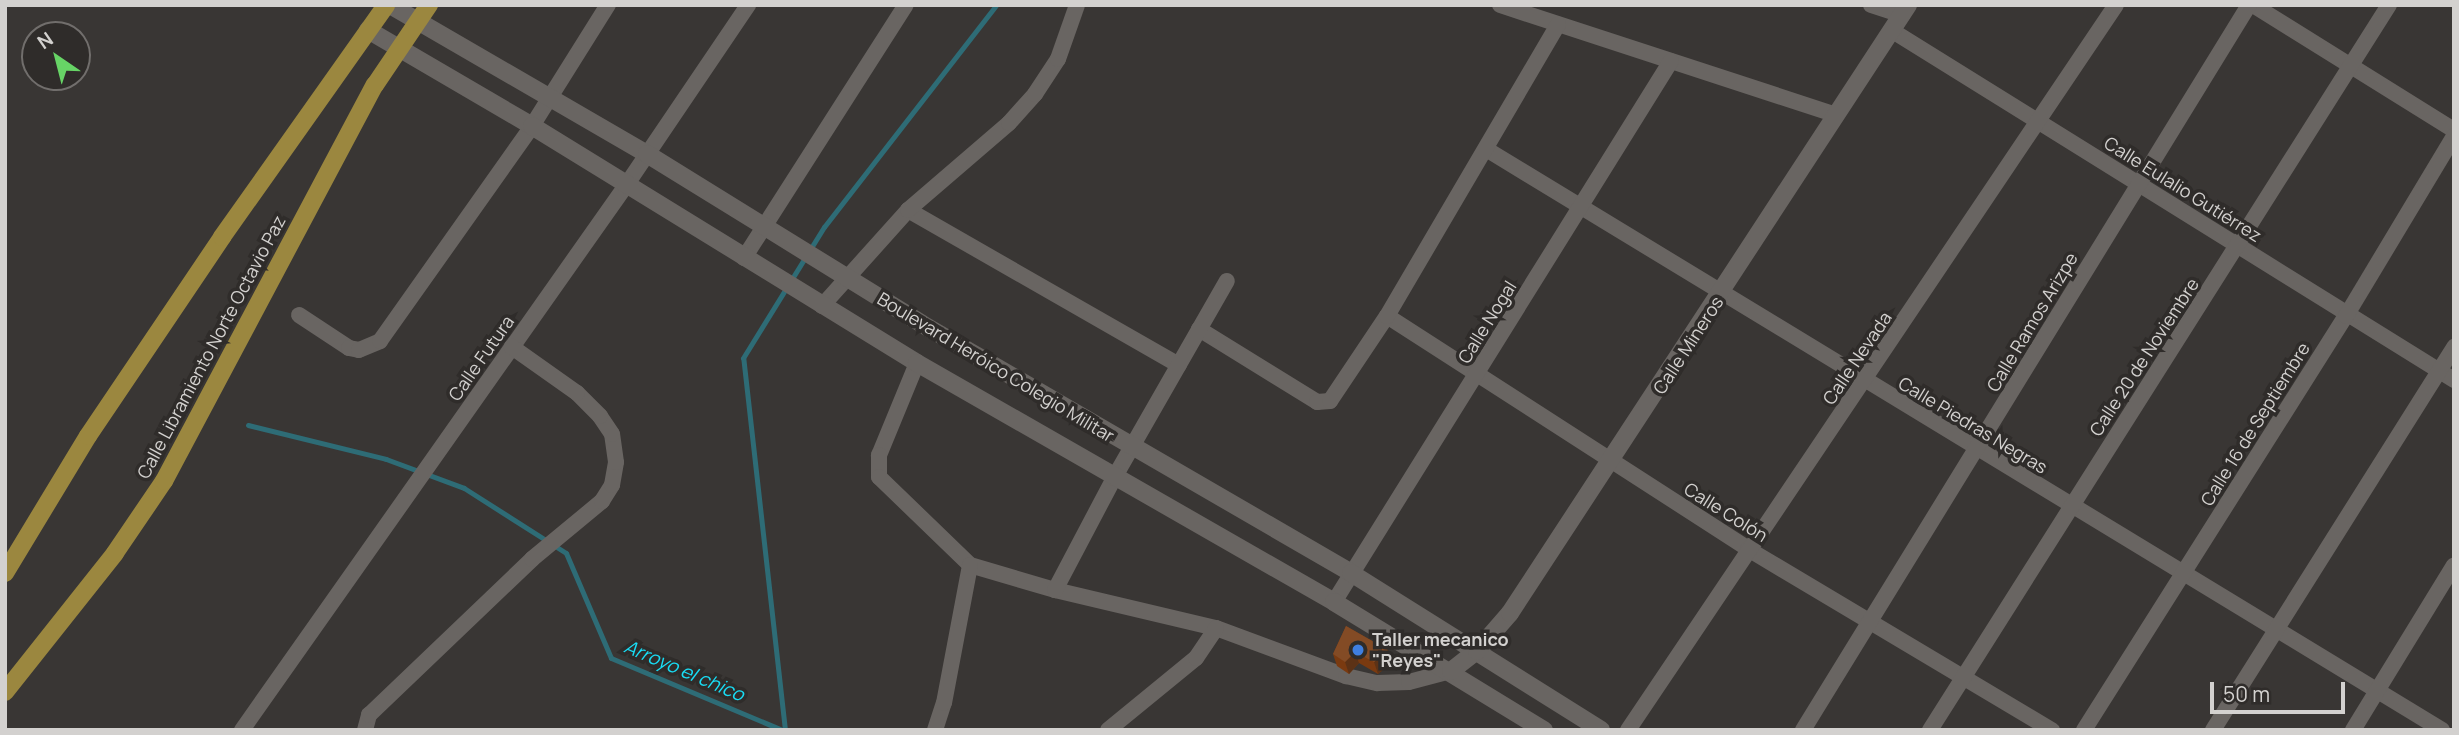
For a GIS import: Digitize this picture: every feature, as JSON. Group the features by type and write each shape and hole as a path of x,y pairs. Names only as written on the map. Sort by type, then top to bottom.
{"main road":[{"name":"Calle Libramiento Norte Octavio Paz","path":"5,573 88,436 368,30 388,5"},
{"name":"Calle Libramiento Norte Octavio Paz","path":"5,692 115,553 164,481 368,97 429,5"}],"street":[{"name":"Boulevard Heróico Colegio Militar","path":"388,5 647,154 845,278 1132,448 1351,573 1601,730"},
{"path":"299,315 348,348 359,351 380,341 532,126 608,5"},
{"name":"Calle Futura","path":"242,730 627,184 748,5"},
{"path":"744,258 906,5"},
{"path":"822,306 908,210 1009,123 1035,94 1058,58 1077,5"},
{"path":"1500,5 1836,115"},
{"path":"1871,5 1905,10"},
{"name":"Calle Nevada","path":"1629,730 1748,549 1865,382 2116,5"},
{"path":"2251,5 2454,130"},
{"name":"Calle Ramos Arizpe","path":"1803,730 1869,619 1977,450 2251,5"},
{"name":"Calle 20 de Noviembre","path":"1930,730 2389,5"},
{"name":"Calle Mineros","path":"1451,671 1477,651 1510,613 1905,10"},
{"path":"1199,329 1317,402 1325,403 1336,395 1387,316 1559,24"},
{"name":"Boulevard Heróico Colegio Militar","path":"368,30 532,126 917,363 1334,602 1544,730"},
{"name":"Calle Eulalio Gutiérrez","path":"1891,30 2346,316 2454,380"},
{"name":"Calle Nogal","path":"1334,602 1671,61"},
{"name":"Calle 16 de Septiembre","path":"2084,730 2346,316 2454,136"},
{"name":"Calle Piedras Negras","path":"1486,149 2070,507 2442,730"},
{"path":"908,210 1180,365"},
{"path":"1055,590 1114,478 1227,281"},
{"name":"Calle Colón","path":"1387,316 1748,549 2052,730"},
{"path":"365,730 369,715 532,559 602,501 612,485 616,462 612,434 600,416 577,393 512,347"},
{"path":"2213,730 2454,347"},
{"path":"917,363 878,454 879,477 970,565 1055,590 1216,628 1346,676 1377,683 1409,682 1451,671"},
{"path":"935,730 944,703 970,565"},
{"path":"2353,730 2454,565"},
{"path":"1108,730 1196,658 1216,628"}],"building":[{"path":"1346,626 1388,650 1374,662 1355,652 1345,662 1333,654"}],"waterway":[{"path":"785,730 743,358 824,227 996,5"},
{"name":"Arroyo el chico","path":"248,425 386,459 464,488 566,553 611,658 782,730"}],"place":[{"name":"Taller mecanico \"Reyes\"","path":"1358,650"}]}
